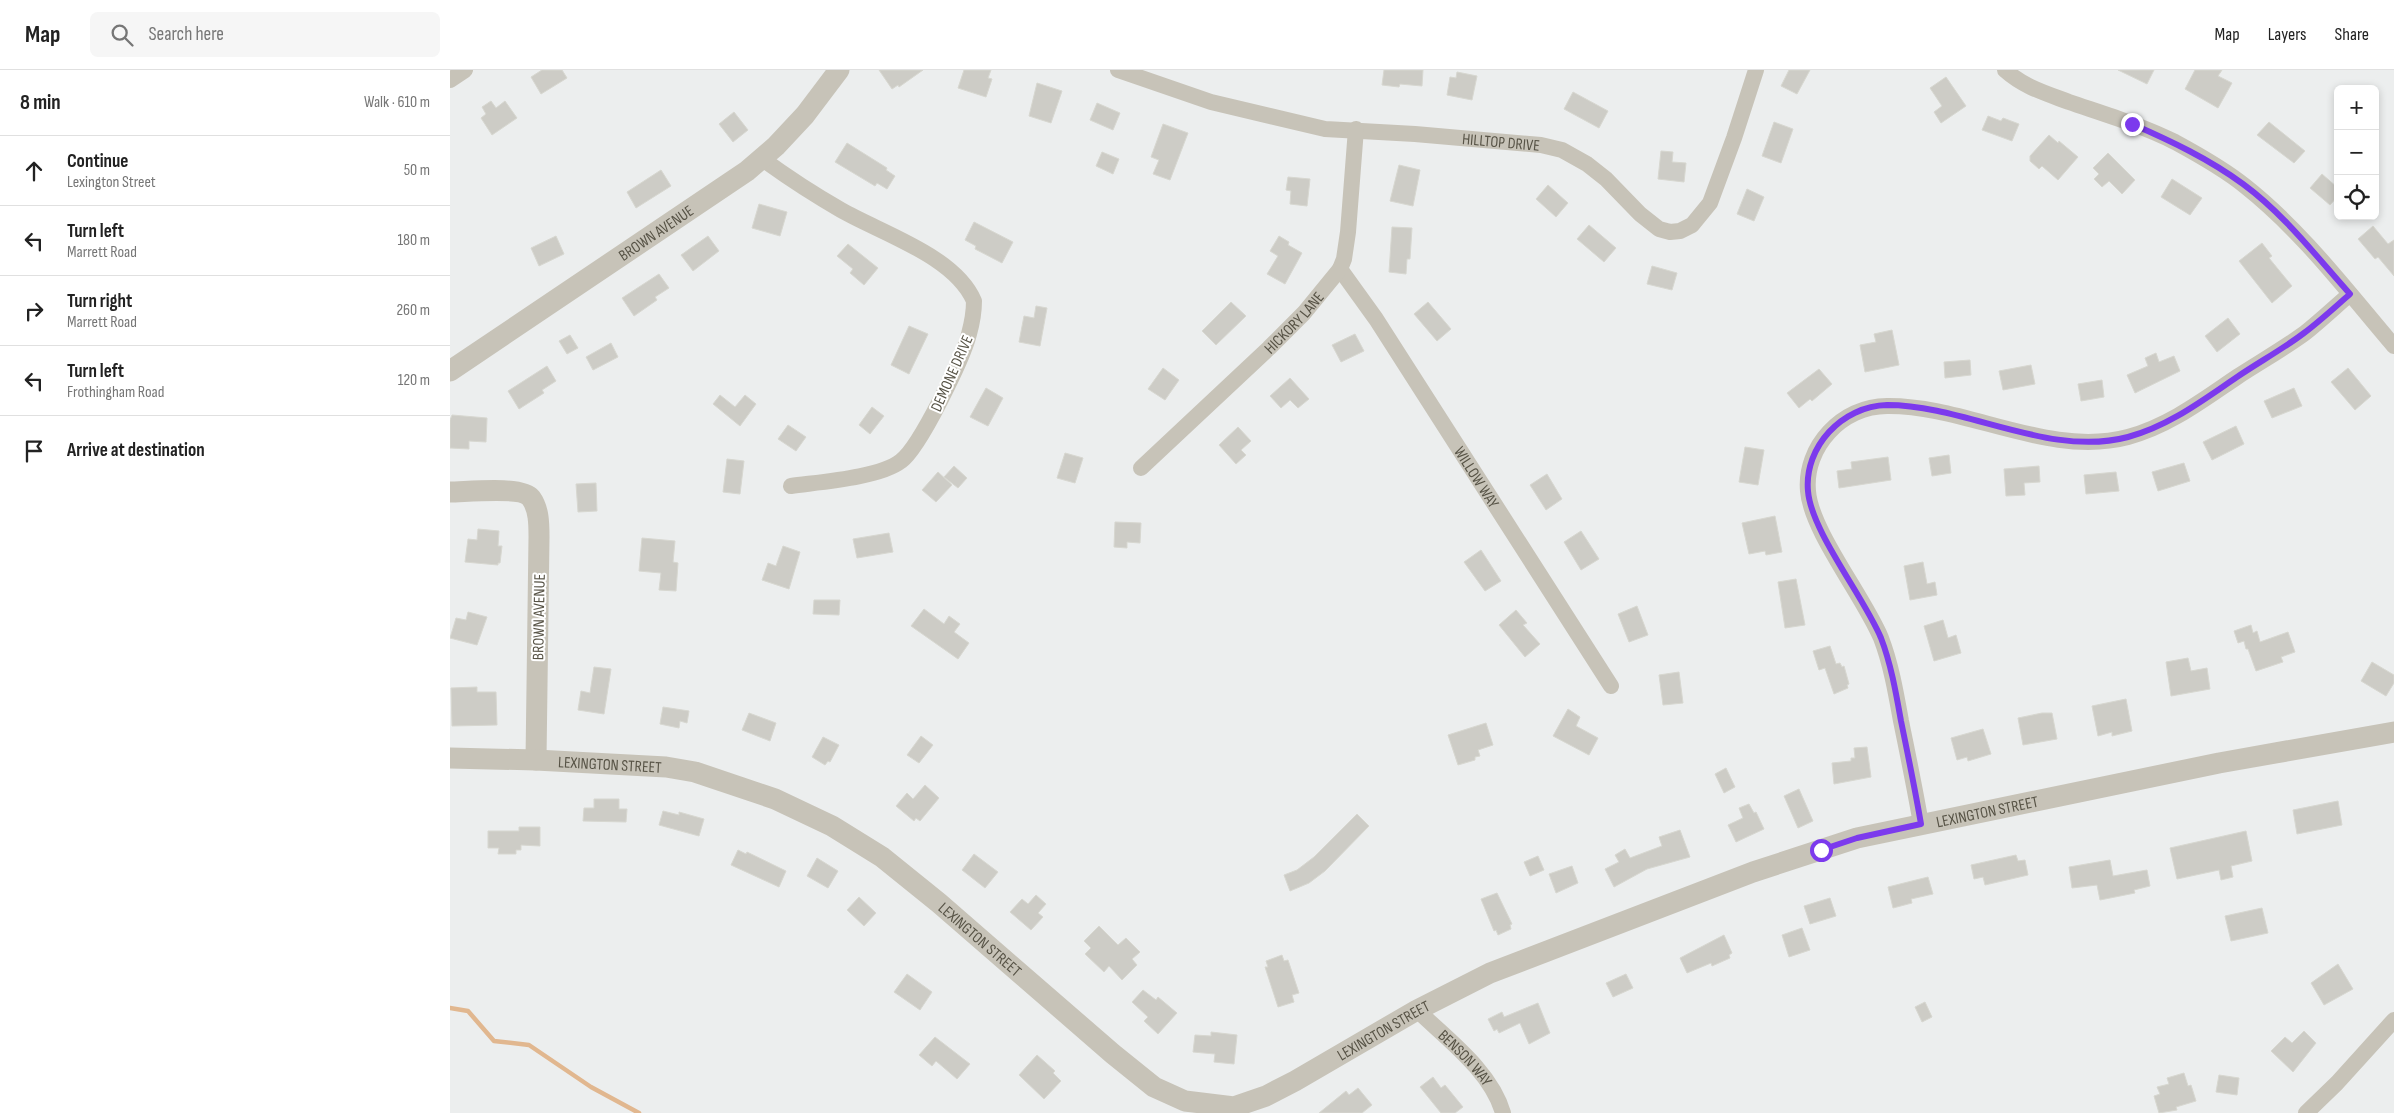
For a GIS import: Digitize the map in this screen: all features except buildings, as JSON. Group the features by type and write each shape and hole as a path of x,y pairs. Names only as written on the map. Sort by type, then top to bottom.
{"street":[{"path":"450,80 465,70"},
{"name":"BROWN AVENUE","path":"450,371 720,189 761,158 805,115 839,70"},
{"name":"HILLTOP DRIVE","path":"1118,70 1211,102 1325,129 1356,129 1541,145 1562,150 1576,156 1606,179 1640,214 1659,229 1670,232 1680,231 1692,225 1710,203 1756,70"},
{"path":"2005,70 2038,92 2132,124 2173,142 2213,163 2245,185 2271,207 2350,294 2394,346"},
{"name":"HICKORY LANE","path":"1141,468 1304,313 1340,269 1348,239 1356,129"},
{"name":"DEMONE DRIVE","path":"761,158 840,210 937,261 962,280 974,301 969,336 950,378 915,445 902,461 868,473 790,486"},
{"name":"WILLOW WAY","path":"1340,269 1372,313 1611,686"},
{"path":"1921,824 1895,690 1880,638 1814,514 1808,493 1808,471 1812,458 1825,436 1840,422 1862,410 1886,405 1918,408 2056,439 2091,441 2127,437 2186,412 2304,333 2350,294"},
{"name":"BROWN AVENUE","path":"450,492 520,492 530,498 536,507 539,537 536,760"},
{"name":"LEXINGTON STREET","path":"450,758 536,760 666,767 696,772 775,799 832,826 882,857 939,903 1142,1079 1166,1094 1218,1109 1234,1107 1266,1096 1417,1010 1490,972 1753,872 1857,838 2219,763 2394,732"},
{"name":"BENSON WAY","path":"1417,1010 1476,1068 1495,1096 1503,1113"},
{"path":"2306,1113 2337,1083 2394,1020"}],"waterway":[{"path":"450,1008 468,1011 494,1041 529,1045 591,1087 639,1113"}],"route":[{"path":"1821,850 1857,838 1921,824 1889,663 1880,638 1864,605 1814,514 1808,493 1808,471 1814,452 1825,436 1840,422 1862,410 1886,405 1918,408 2056,439 2091,441 2127,437 2186,412 2304,333 2350,294 2271,207 2245,185 2213,163 2173,142 2132,124"}]}
